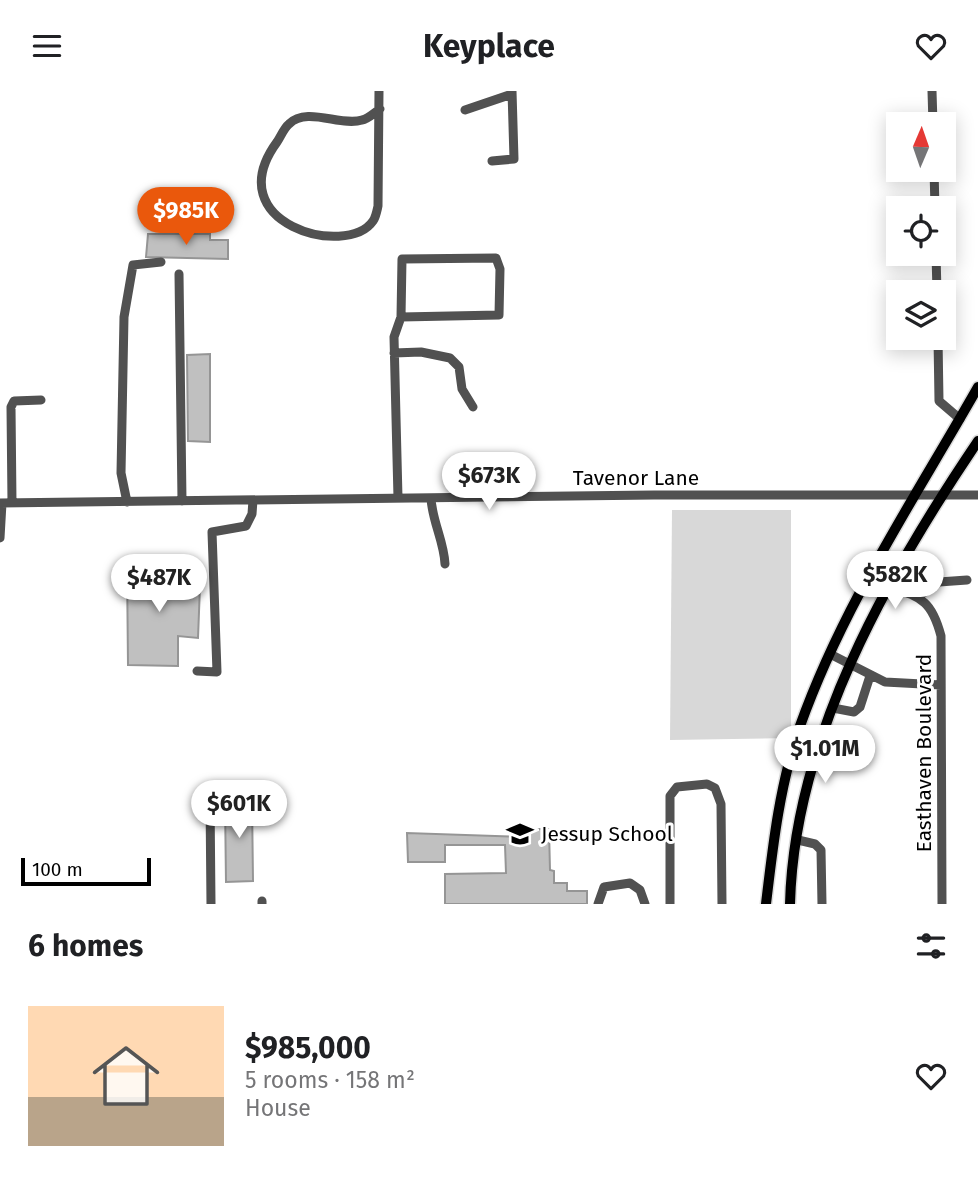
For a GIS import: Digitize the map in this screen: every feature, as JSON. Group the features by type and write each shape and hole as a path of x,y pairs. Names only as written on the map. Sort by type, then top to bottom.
{"main road":[{"path":"766,904 775,835 800,728 830,654 882,550 978,387"},
{"path":"790,904 807,788 833,708 866,629 941,495 978,441"},
{"path":"775,835 798,840"}],"street":[{"path":"379,91 380,109 378,206 374,221 364,230 355,232 310,235 280,222 266,203 263,169 289,123 302,117 361,121 380,109"},
{"path":"932,91 933,112"},
{"path":"465,110 512,92 514,159 492,161"},
{"path":"398,498 394,337 401,317 402,259 496,258 500,269 499,315 401,317"},
{"path":"127,502 121,473 127,298 133,265 161,262"},
{"path":"179,274 181,501"},
{"path":"937,350 939,401 960,419"},
{"path":"394,353 421,352 450,358 459,367 462,389 473,407"},
{"path":"0,538 11,407 14,401 41,400"},
{"name":"Tavenor Lane","path":"5,503 978,495"},
{"path":"431,498 432,512 444,546 445,564"},
{"path":"197,671 217,672 212,532 246,526 252,514 253,500"},
{"path":"891,587 919,596 939,582 967,580"},
{"name":"Easthaven Boulevard","path":"919,596 935,612 938,624 941,685 942,904"},
{"path":"830,654 885,682 941,685"},
{"path":"833,708 855,712 860,706 870,676"},
{"path":"670,904 670,796 677,787 707,784 715,787 721,804 722,904"},
{"path":"210,797 211,904"},
{"path":"798,840 815,844 821,850 822,904"},
{"path":"598,904 604,887 630,883 640,890 645,904"}],"shaded area":[{"path":"672,510 791,510 791,738 670,740"}],"building":[{"path":"148,234 210,234 210,240 228,240 228,259 146,257"},
{"path":"210,354 210,442 188,441 187,355"},
{"path":"127,565 178,565 178,587 200,586 198,638 178,636 178,666 128,665"},
{"path":"236,796 252,801 253,881 226,882 225,801 236,801"},
{"path":"524,829 549,829 550,870 554,871 554,883 567,883 567,891 587,891 587,904 445,904 445,874 506,873 505,845 445,845 445,862 408,862 407,833 524,837"}],"place":[{"name":"Jessup School","path":"520,834"}]}
